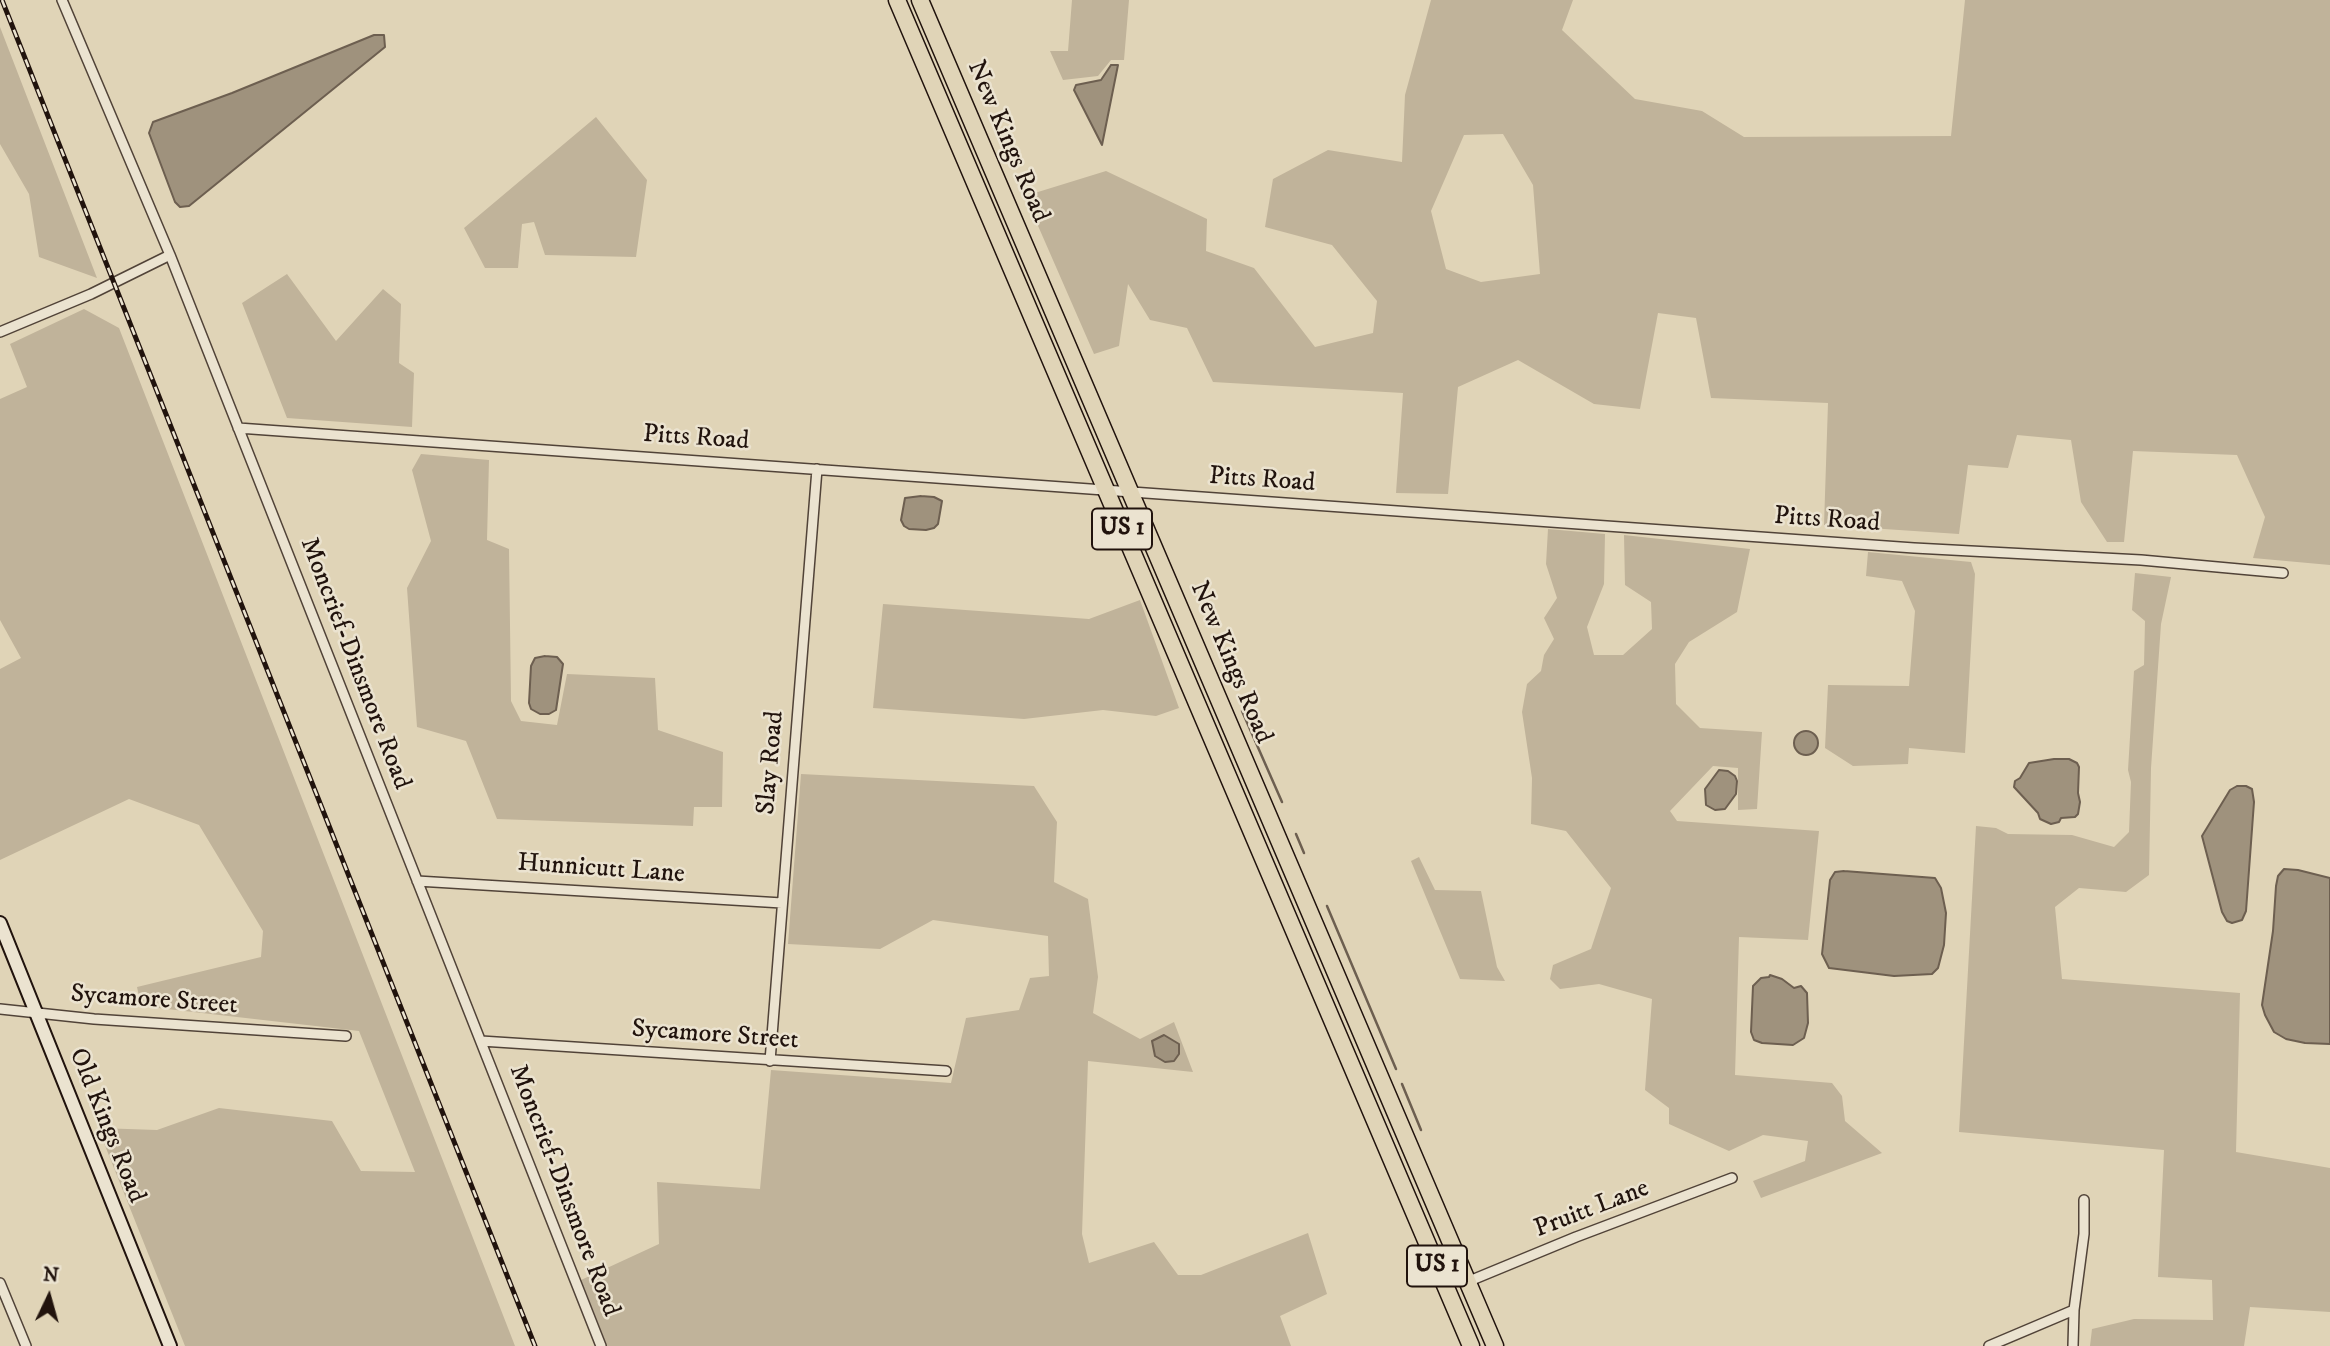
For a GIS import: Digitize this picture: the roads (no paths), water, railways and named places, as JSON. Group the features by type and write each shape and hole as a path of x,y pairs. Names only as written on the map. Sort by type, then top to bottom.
{"highway":[{"name":"New Kings Road","path":"897,0 1471,1346"},
{"name":"New Kings Road","path":"920,0 1495,1346"}],"street":[{"name":"Moncrief-Dinsmore Road","path":"62,0 170,255 601,1346"},
{"path":"982,200 1002,191"},
{"path":"0,332 103,289 170,255"},
{"name":"Pitts Road","path":"238,428 1914,548 2141,560 2283,573"},
{"name":"Slay Road","path":"770,1061 817,469"},
{"path":"1255,841 1275,832"},
{"name":"Hunnicutt Lane","path":"417,881 782,903"},
{"name":"Old Kings Road","path":"0,923 170,1346"},
{"name":"Sycamore Street","path":"0,1009 94,1019 346,1036"},
{"name":"Sycamore Street","path":"481,1041 946,1071"},
{"path":"1403,1187 1423,1178"},
{"name":"Pruitt Lane","path":"1467,1282 1732,1178"},
{"path":"2073,1346 2074,1310 2084,1234 2084,1199"},
{"path":"0,1283 26,1346"},
{"path":"1989,1346 2074,1310"}],"waterway":[{"path":"1242,711 1282,802"},
{"path":"1296,834 1304,853"},
{"path":"1327,906 1396,1069"},
{"path":"1402,1084 1421,1130"}],"railway":[{"path":"2,0 535,1346"}]}
